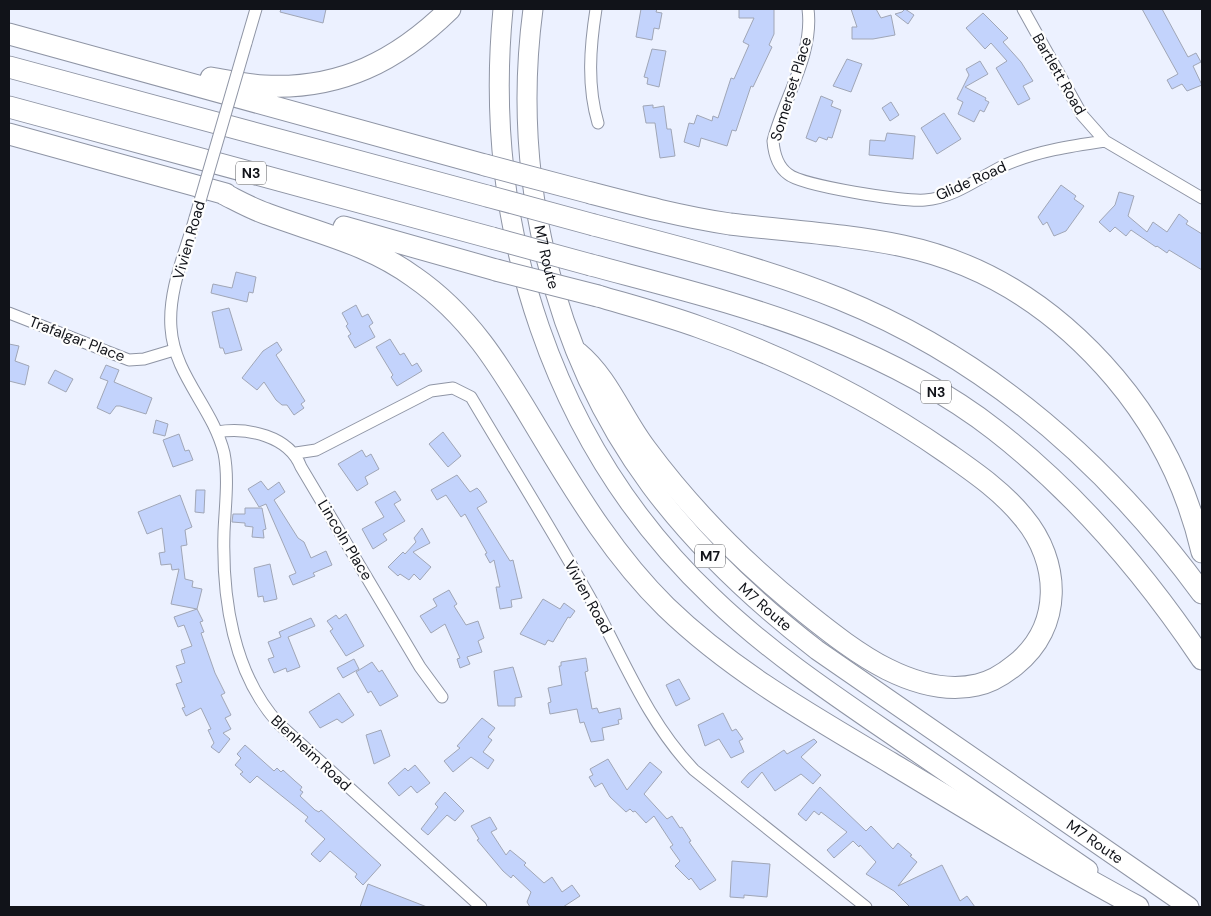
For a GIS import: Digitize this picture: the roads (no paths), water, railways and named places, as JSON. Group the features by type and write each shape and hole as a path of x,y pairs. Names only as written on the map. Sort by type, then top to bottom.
{"highway":[{"path":"51,46 203,77 262,86 319,84 377,64 428,30 450,9"},
{"name":"M7 Route","path":"503,9 499,62 501,147 513,235 529,300 559,381 602,461 624,494 679,564 713,599 787,661 1143,907"},
{"name":"M7 Route","path":"533,9 526,90 530,164 539,231 549,272 578,354 625,446 651,485 699,543 770,613 817,650 1189,907"},
{"path":"9,34 485,165 661,211 729,223 904,246 981,271 1012,288 1066,326 1093,352 1148,420 1175,470 1197,528 1202,552"},
{"name":"N3","path":"9,67 782,277 841,299 904,328 965,362 1016,399 1066,440 1118,489 1197,586"},
{"name":"N3","path":"9,107 717,299 814,332 893,368 945,397 994,429 1036,464 1086,513 1140,574 1199,654"},
{"path":"9,134 496,270 598,296 706,329 751,346 827,381 889,416 983,478 1024,517 1039,539 1048,558 1052,581 1052,602 1048,620 1040,638 1024,658 1004,675 980,685 956,688 934,685 887,669 830,632 741,557 687,500 644,447 599,373 578,354"},
{"path":"224,194 265,214 367,249 394,262 439,296 460,315 494,356 572,486 601,530 634,574 665,606 726,658 790,703 1067,869 1138,907"}],"street":[{"name":"Vivien Road","path":"217,432 183,372 174,350 170,329 171,309 195,218 256,9"},
{"path":"596,9 590,58 591,101 598,123"},
{"name":"Somerset Place","path":"781,167 774,152 773,141 804,54 810,21 808,9"},
{"name":"Bartlett Road","path":"1023,9 1082,115 1105,141 1202,198"},
{"name":"Glide Road","path":"781,167 789,175 806,183 903,199 925,200 961,189 1007,165 1054,148 1105,141"},
{"name":"Trafalgar Place","path":"9,313 129,360 144,359 174,350"},
{"name":"Vivien Road","path":"296,453 316,450 431,391 453,388 471,397 588,595 652,717 672,747 694,770 866,907"},
{"path":"217,432 248,430 267,436 296,453"},
{"name":"Blenheim Road","path":"217,432 226,469 224,590 238,652 256,694 266,710 279,724 481,907"},
{"name":"Lincoln Place","path":"296,453 301,467 420,667 442,697"}]}
